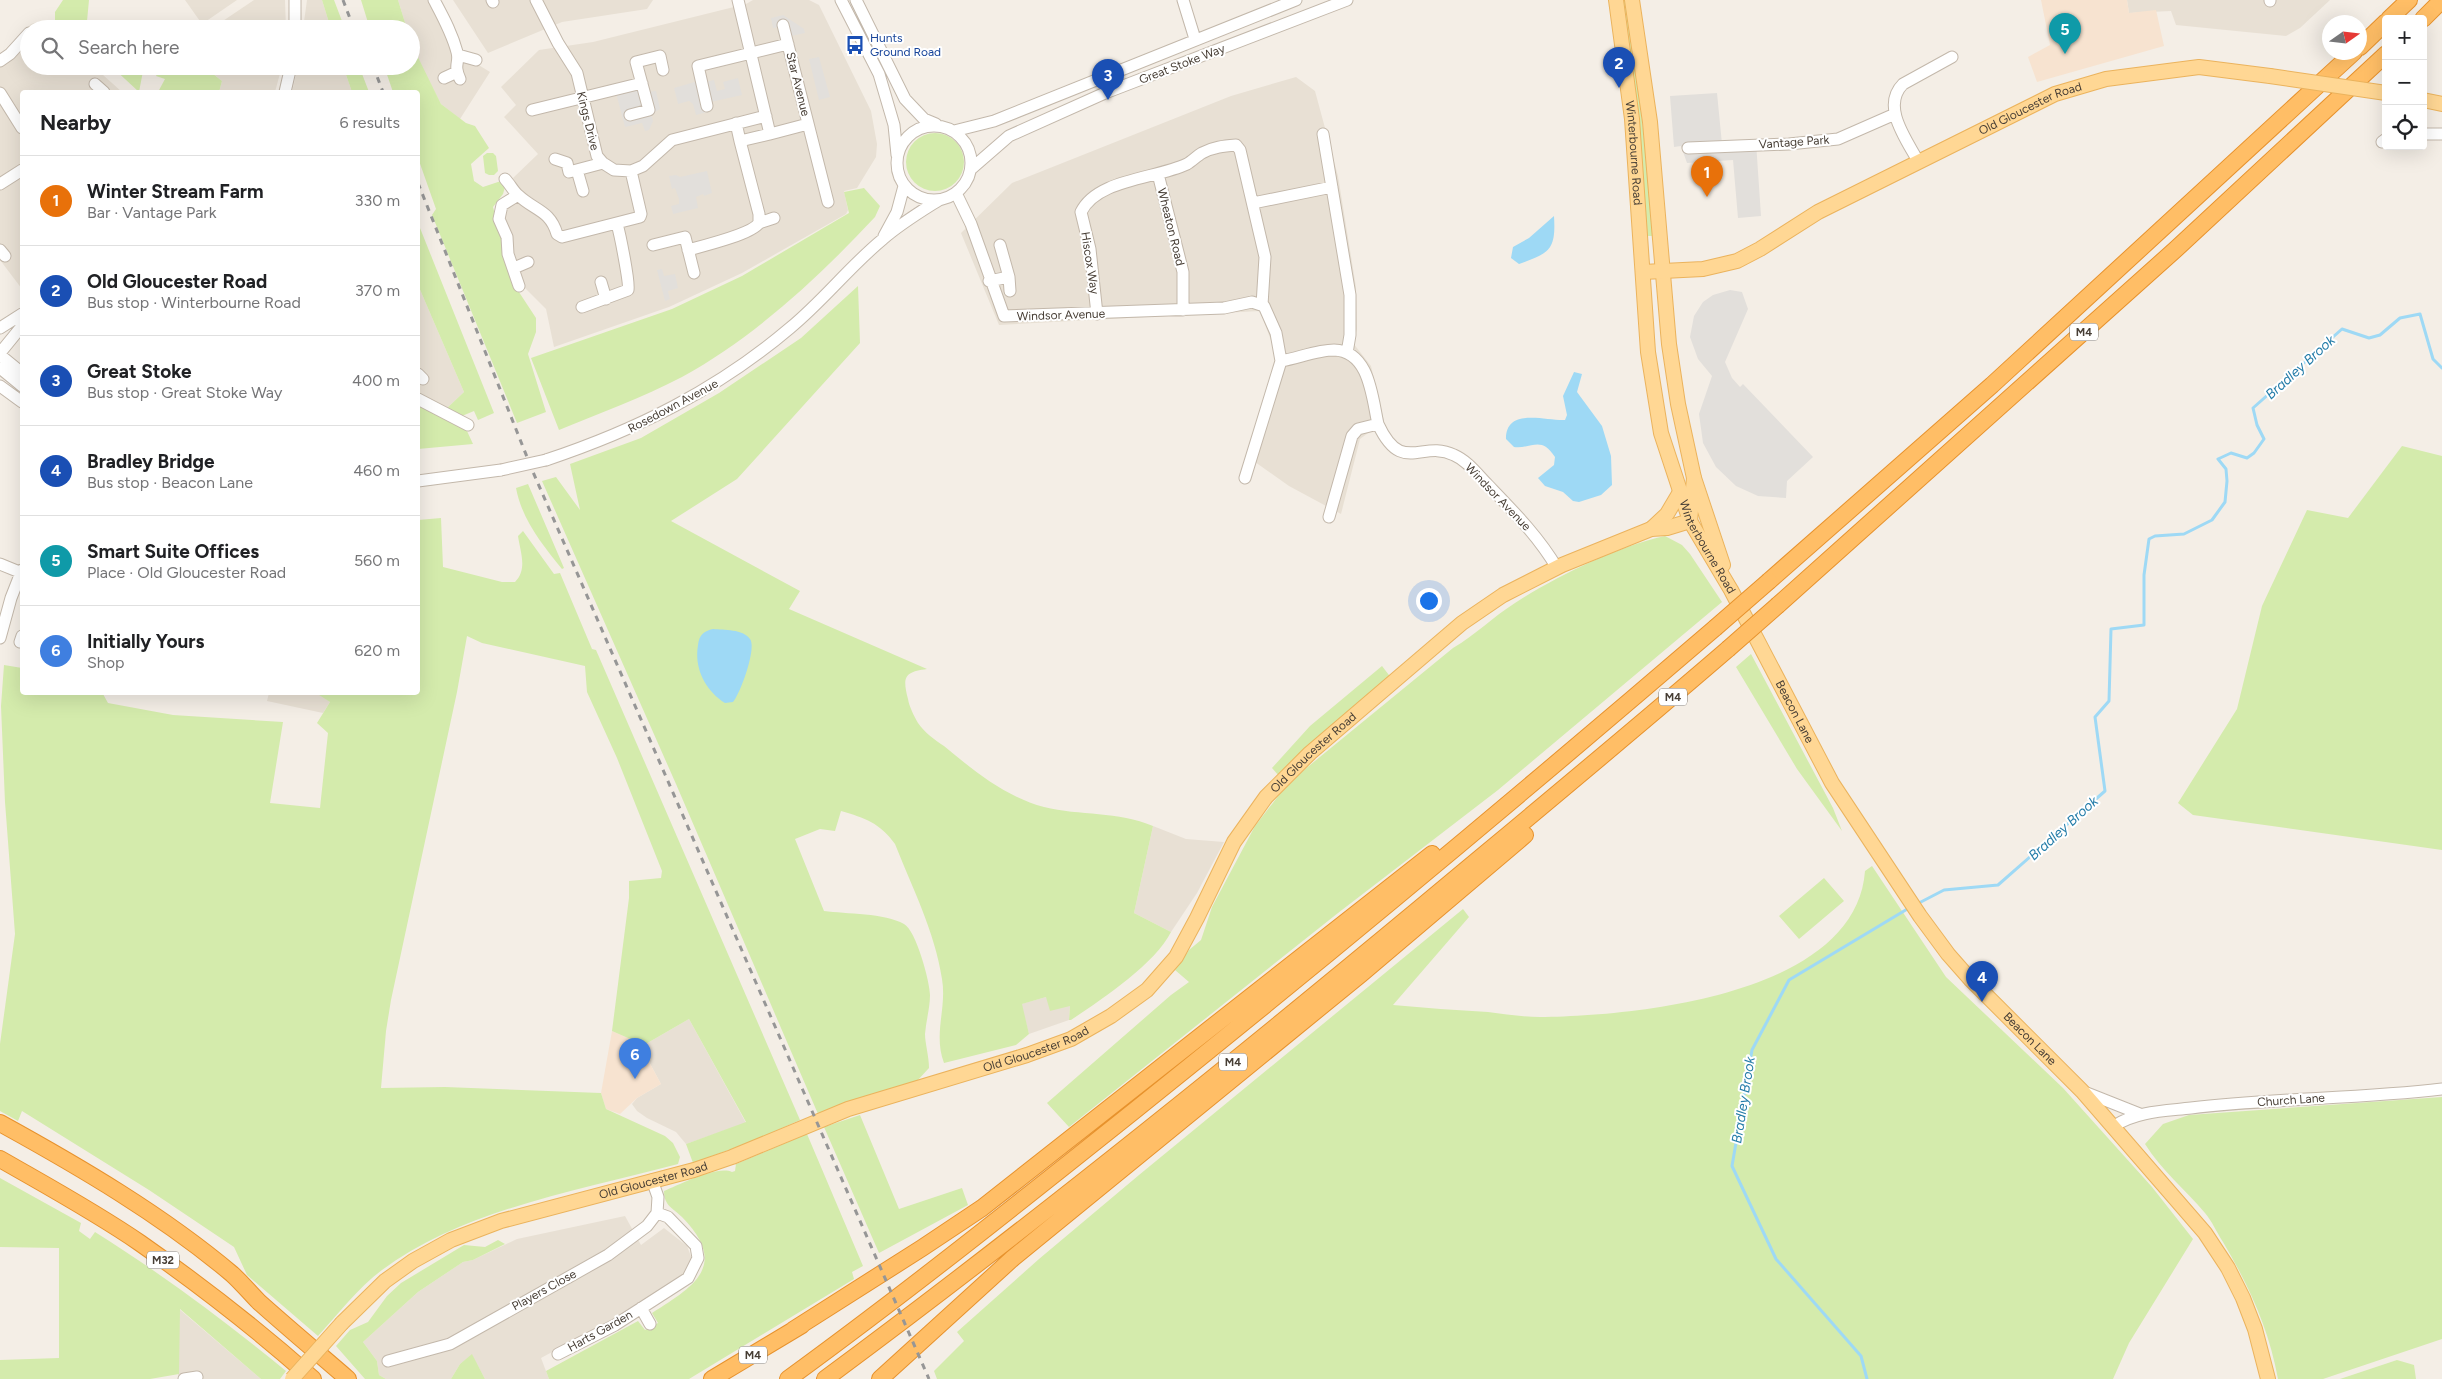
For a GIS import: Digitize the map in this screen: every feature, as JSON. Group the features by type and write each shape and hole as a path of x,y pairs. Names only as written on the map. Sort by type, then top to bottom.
{"highway":[{"path":"2394,15 2409,0"},
{"path":"2427,15 2442,0"},
{"path":"2367,41 2382,26"},
{"name":"M4","path":"825,1379 1006,1244 1168,1115 1618,745 2102,316 2382,58"},
{"name":"M4","path":"788,1379 969,1243 1272,1000 1530,787 1769,581 2036,345 2345,60"},
{"name":"M4","path":"880,1379 1013,1258 1361,974 1568,799 1618,745"},
{"name":"M4","path":"793,1330 982,1208 1466,827 1530,787"},
{"name":"M32","path":"0,1123 54,1153 125,1197 234,1275 257,1300"},
{"name":"M4","path":"712,1379 925,1252 1048,1166 1118,1124"},
{"name":"M32","path":"0,1136 50,1163 119,1205 257,1300 348,1379"},
{"name":"M32","path":"0,1159 138,1242 229,1308 313,1379"}],"main road":[{"name":"Winterbourne Road","path":"1616,0 1632,119 1648,352 1661,433 1690,521 1731,590"},
{"name":"Winterbourne Road","path":"1632,0 1650,122 1669,344 1678,404 1694,478 1731,590"},
{"name":"Old Gloucester Road","path":"1643,272 1664,269 1703,269 1737,261 1760,250 1818,212 1918,161 2055,94 2106,79 2199,67 2382,92"},
{"path":"2427,101 2442,104"},
{"path":"1690,521 1694,478"},
{"name":"Old Gloucester Road","path":"1651,529 1667,514 1680,492"},
{"name":"Old Gloucester Road","path":"292,1379 342,1323 385,1281 413,1261 451,1240 501,1221 732,1157 848,1109 1027,1055 1071,1039 1111,1016 1147,990 1176,957 1234,842 1266,797 1286,775 1462,623 1504,595 1557,568 1651,529 1667,528 1690,521"},
{"name":"Beacon Lane","path":"1731,590 1832,783 1905,894 1948,954 1970,979 2082,1090 2205,1233 2228,1268 2255,1329 2268,1379"}],"street":[{"path":"295,0 295,20"},
{"path":"434,0 451,32 458,55 455,68 458,75 444,78"},
{"name":"Kings Drive","path":"536,0 558,43 577,73 597,156 603,163 614,170 631,171"},
{"path":"738,0 770,134 740,141"},
{"path":"841,0 879,74 888,98 894,125 897,168 904,186 920,198 939,200 956,193 966,182 971,169 968,147 954,131 924,119 905,99 856,0"},
{"path":"1183,0 1195,39"},
{"name":"Great Stoke Way","path":"954,131 994,122 1195,39 1296,0"},
{"name":"Great Stoke Way","path":"971,169 1009,136 1105,94 1347,0"},
{"name":"Star Avenue","path":"783,25 828,202"},
{"path":"0,61 10,54 20,43"},
{"name":"Star Avenue","path":"707,106 698,66 788,44"},
{"path":"458,55 476,60"},
{"path":"630,115 649,110 636,62 660,56 663,70"},
{"path":"1918,161 1895,114 1894,100 1898,88 1903,84 1952,57"},
{"path":"285,90 289,75"},
{"path":"532,110 642,83"},
{"path":"95,84 102,90"},
{"path":"0,93 20,125"},
{"name":"Vantage Park","path":"1688,148 1789,144 1838,139 1895,114"},
{"path":"506,179 518,195 554,222 560,237 617,224 636,219 641,214 631,171 643,166 672,140 766,116"},
{"path":"688,250 752,230 759,218 736,124"},
{"name":"Star Avenue","path":"770,134 808,124"},
{"path":"897,156 904,140 915,130 937,125"},
{"path":"1323,134 1350,295 1350,335 1347,353"},
{"path":"2427,134 2442,134"},
{"path":"1158,174 1187,164 1202,153 1219,147 1236,145 1240,150 1266,257 1262,305 1276,333 1281,361 1245,478"},
{"path":"555,159 567,163 569,172 603,163"},
{"path":"578,170 583,191"},
{"path":"0,184 20,171"},
{"name":"Hiscox Way","path":"1097,314 1090,249 1081,212 1086,201 1102,193 1129,181 1158,174"},
{"name":"Wheaton Road","path":"1158,174 1183,272 1183,310"},
{"name":"Rosedown Avenue","path":"882,239 897,212 904,186"},
{"path":"1253,203 1332,187"},
{"name":"Windsor Avenue","path":"956,193 971,224 989,281 1004,316 1131,313 1224,308 1252,302 1262,305"},
{"path":"518,195 502,205 499,219 506,237 508,254 519,286"},
{"name":"Rosedown Avenue","path":"420,481 502,470 546,460 584,447 652,419 728,376 761,353 812,310 882,239 939,200"},
{"path":"759,218 774,218"},
{"path":"582,307 624,292 629,286 624,270 623,246 617,224"},
{"path":"653,245 685,237 694,273"},
{"path":"1000,244 1009,277 1010,291"},
{"path":"514,268 528,262"},
{"path":"989,281 1009,277"},
{"path":"601,282 606,299"},
{"path":"0,328 20,315"},
{"path":"20,329 0,354 20,371"},
{"path":"1281,361 1334,350 1347,353 1356,358 1364,367 1378,424 1358,429 1352,436 1329,517"},
{"path":"0,368 20,384"},
{"path":"0,386 20,401"},
{"path":"420,400 468,425"},
{"name":"Windsor Avenue","path":"1378,424 1386,440 1404,453 1442,451 1455,455 1469,465 1522,521 1557,568"},
{"path":"0,564 20,571"},
{"path":"0,638 20,578"},
{"name":"Church Lane","path":"2114,1126 2126,1118 2140,1114 2216,1105 2442,1089"},
{"name":"Church Lane","path":"2082,1090 2140,1114"},
{"path":"652,1180 658,1198 657,1213"},
{"name":"Harts Garden","path":"558,1354 615,1324 683,1283 688,1278 698,1258 699,1251 692,1240 668,1217 657,1213"},
{"name":"Players Close","path":"388,1361 450,1344 608,1255 647,1226 657,1213"},
{"name":"Harts Garden","path":"641,1308 650,1324"},
{"path":"184,1379 197,1377"}],"shaded area":[{"path":"185,0 237,0 208,20 199,20"},
{"path":"254,0 285,0 286,20 224,20"},
{"path":"307,0 322,0 328,20 304,20"},
{"path":"398,0 430,0 449,40 477,64 490,72 460,119 441,104 420,64 420,20 404,20"},
{"path":"453,0 653,0 647,9 562,22 488,53"},
{"path":"753,0 809,0 819,5 871,111 877,144 876,157 857,188 844,191 848,210 846,214 742,273 669,307 554,347 546,309 522,285 510,253 502,210 508,204 532,198 520,190 513,178 538,154 504,117 516,105 501,87 539,50 593,42 746,4"},
{"path":"2041,0 2127,0 2129,13 2156,10 2164,46 2037,82 2028,57 2050,45"},
{"path":"2127,0 2330,0 2300,28 2286,36 2176,25 2171,11 2129,13"},
{"path":"783,15 804,29 805,33 782,38 779,27 773,28 771,18"},
{"path":"20,35 20,75 103,75 120,90 20,90 20,286 0,260 0,55"},
{"path":"819,57 830,97 819,100 809,59"},
{"path":"214,75 280,75 276,90 220,90 222,81"},
{"path":"296,75 346,75 351,90 292,90"},
{"path":"1296,77 1315,91 1338,176 1356,287 1357,329 1353,343 1371,366 1384,421 1360,439 1341,514 1289,486 1255,462 1282,370 1260,311 999,325 961,233 1012,183 1231,96"},
{"path":"738,78 742,95 706,103 707,112 696,115 693,104 689,101 678,104 674,88 705,79 706,82 714,80 717,91 725,89 723,82"},
{"path":"633,89 641,93 656,91 660,109 651,114 653,121 649,130 645,131 642,123 625,127 616,93"},
{"path":"1717,93 1722,144 1756,142 1761,216 1738,218 1733,160 1687,163 1681,146 1674,147 1670,96"},
{"path":"707,171 712,193 696,197 698,208 673,214 671,206 679,204 679,199 675,188 672,189 669,176 676,175 680,177"},
{"path":"662,269 664,276 675,274 678,288 668,291 670,299 665,301 657,270"},
{"path":"420,290 464,392 446,409 420,394"},
{"path":"1730,290 1742,292 1748,309 1725,362 1732,378 1740,387 1743,384 1813,457 1787,481 1786,498 1758,496 1736,486 1716,467 1703,443 1699,414 1712,376 1698,359 1690,337 1694,316 1703,302 1713,295"},
{"path":"268,695 320,695 330,702 323,713 267,701"},
{"path":"1153,826 1186,839 1224,842 1197,893 1171,932 1134,913"},
{"path":"1046,997 1070,1006 1069,1020 1029,1034 1021,1004"},
{"path":"689,1019 746,1123 686,1144 676,1132 647,1118 637,1111 632,1104 637,1098 661,1084 647,1058 644,1045"},
{"path":"612,1031 644,1045 647,1058 661,1084 637,1098 620,1114 606,1109 601,1093"},
{"path":"625,1216 641,1245 664,1228 687,1246 692,1259 686,1272 633,1308 541,1358 549,1379 485,1379 472,1355 460,1364 451,1379 386,1379 379,1375 377,1361 363,1342 418,1292 463,1262 473,1260 517,1239"},
{"path":"179,1309 261,1379 178,1379"}],"green space":[{"path":"63,0 89,0 87,20 55,20 55,12"},
{"path":"322,0 334,0 342,20 328,20"},
{"path":"361,0 398,0 404,20 367,20"},
{"path":"1620,0 1625,0 1634,59 1654,236 1643,236"},
{"path":"420,61 441,104 466,123 475,126 489,148 471,164 474,181 483,187 501,181 505,187 503,194 493,207 513,283 536,318 536,332 528,354 546,412 517,423 432,215 436,209 420,164 420,90 392,90 387,75 420,75"},
{"path":"121,75 142,75 139,90 137,90"},
{"path":"214,75 222,81 220,90 159,90 165,79 156,76"},
{"path":"346,75 362,75 368,90 351,90"},
{"path":"935,133 946,135 959,146 964,162 962,173 951,186 935,191 924,189 911,178 906,162 908,151 919,138"},
{"path":"487,153 493,153 496,156 498,171 494,175 485,173 483,156"},
{"path":"864,188 880,206 875,217 809,283 760,325 709,361 667,385 559,430 531,358 672,309 742,276 849,213 844,192"},
{"path":"420,228 494,413 478,420 474,411 462,416 446,409 464,392 420,290"},
{"path":"858,286 860,343 737,479 671,521 800,591 789,609 927,669 907,676 905,685 912,711 918,723 930,736 991,782 1017,797 1044,807 1126,818 1153,826 1134,913 1171,932 1153,956 1140,969 1112,992 1071,1020 1069,1020 1070,1006 1050,1011 1046,997 1022,1004 1029,1034 1016,1045 944,1063 940,1042 943,1000 942,979 929,927 895,844 878,826 841,811 835,831 820,829 795,839 824,911 865,914 887,918 896,920 909,928 918,946 925,968 930,995 925,1034 929,1068 917,1081 818,1114 676,784 542,481 556,477 580,510 570,464 641,438 719,393 801,338"},
{"path":"420,406 467,431 473,444 420,449"},
{"path":"2402,446 2442,456 2442,850 2193,815 2178,803 2237,709 2262,606 2307,510 2348,518"},
{"path":"528,484 564,568 562,569 540,541 523,511 516,488"},
{"path":"441,518 443,567 502,582 515,582 519,577 522,566 518,536 523,531 554,574 560,573 592,649 596,650 800,1120 753,1141 693,1163 686,1144 746,1122 689,1019 644,1045 612,1031 629,898 629,881 661,878 662,871 617,758 587,692 585,666 482,643 467,636 457,692 391,1000 381,1088 445,1087 601,1093 606,1109 665,1136 673,1143 680,1157 678,1164 524,1204 449,1231 414,1249 373,1277 356,1293 318,1336 247,1275 234,1247 149,1190 22,1111 18,1121 0,1111 0,1044 15,934 5,802 1,706 4,665 20,668 20,695 104,695 108,703 173,715 283,722 270,803 320,808 328,733 317,723 330,702 319,695 420,695 420,520"},
{"path":"1665,536 1682,545 1690,554 1722,602 1498,790 1338,913 1069,1127 1047,1103 1171,995 1189,982 1175,970 1189,950 1201,940 1212,907 1255,826 1279,795 1304,770 1453,648 1515,603 1568,573 1607,555"},
{"path":"1751,654 1833,808 1842,831 1797,769 1736,667"},
{"path":"1382,666 1392,679 1279,776 1272,768 1310,726"},
{"path":"1872,866 1946,977 2063,1088 2152,1187 2193,1239 2129,1343 2113,1379 937,1379 934,1371 964,1341 957,1332 1039,1259 1139,1175 1463,909 1469,917 1393,1005 1534,1017 1581,1016 1630,1011 1682,1003 1735,990 1783,971 1824,946 1852,913 1865,871"},
{"path":"1824,878 1844,901 1799,939 1779,916"},
{"path":"2442,1097 2442,1339 2323,1379 2278,1379 2269,1343 2257,1308 2232,1258 2208,1216 2158,1163 2145,1144 2163,1124 2189,1115"},
{"path":"860,1115 899,1209 962,1188 968,1205 879,1253 824,1127"},
{"path":"807,1134 863,1266 852,1272 854,1279 689,1379 549,1379 546,1371 638,1321 645,1330 658,1323 652,1313 681,1293 701,1273 704,1261 703,1248 696,1234 667,1203 664,1191 708,1173 735,1171 736,1164"},
{"path":"0,1178 81,1223 79,1231 90,1239 95,1232 145,1264 240,1334 286,1371 280,1379 261,1379 180,1309 179,1374 150,1379 0,1379 0,1360 59,1358 59,1248 0,1247"},
{"path":"498,1240 505,1244 473,1260 463,1262 418,1292 363,1342 377,1361 379,1375 386,1379 365,1379 336,1346 350,1330 368,1322 387,1296 401,1283 464,1245 485,1247"},
{"path":"472,1354 485,1379 451,1379 460,1364"},
{"path":"2397,1360 2414,1365 2416,1379 2340,1379"}],"water":[{"path":"1554,216 1554,236 1549,249 1538,257 1519,264 1511,258 1513,247 1529,238"},
{"path":"1574,372 1582,374 1577,392 1602,426 1611,456 1612,485 1601,495 1579,502 1573,501 1563,492 1545,486 1538,478 1554,465 1555,457 1550,450 1545,446 1536,444 1514,447 1506,439 1508,429 1512,423 1519,419 1565,420 1567,415 1563,396"},
{"path":"713,629 743,633 750,639 752,644 747,671 733,702 725,703 718,698 702,678 697,654 698,645 701,636"}],"waterway":[{"name":"Bradley Brook","path":"1917,904 1944,890 1998,885 2105,791 2095,717 2109,701 2111,629 2144,625 2144,575 2149,539 2155,536 2184,534 2212,520 2225,502 2226,469 2218,459 2231,453 2247,458 2254,453 2264,439 2257,425 2253,408 2342,329 2369,338 2380,335 2400,318 2420,314 2433,359 2442,368"},
{"name":"Bradley Brook","path":"1867,1379 1861,1356 1776,1259 1732,1166 1752,1050 1789,980 1909,908"}],"railway":[{"path":"343,0 351,20"},
{"path":"376,75 382,90"},
{"path":"420,188 533,472 929,1379"}],"place":[{"name":"Hunts Ground Road","path":"855,45"},
{"name":"Smart Suite Offices","path":"2065,54"},
{"name":"Old Gloucester Road","path":"1619,88"},
{"name":"Great Stoke","path":"1108,100"},
{"name":"Winter Stream Farm","path":"1707,197"},
{"name":"Bradley Bridge","path":"1982,1002"},
{"name":"Initially Yours","path":"635,1079"}]}
